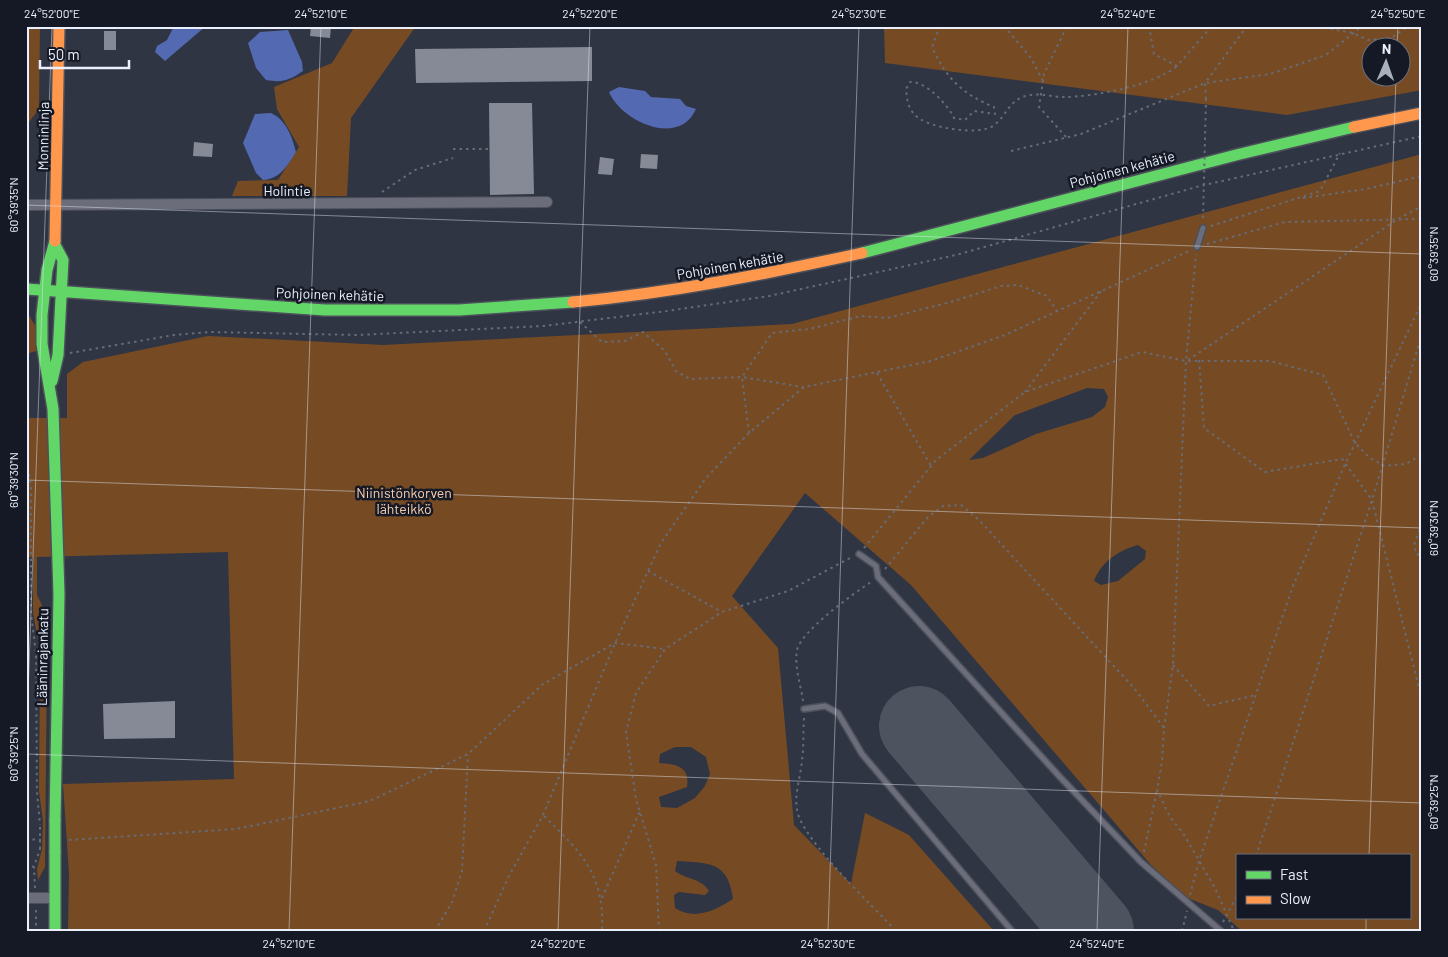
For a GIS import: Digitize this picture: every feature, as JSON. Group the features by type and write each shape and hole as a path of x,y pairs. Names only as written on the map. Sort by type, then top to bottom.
{"main road":[{"name":"Monninlinja","path":"44,290 48,258 55,245 59,26"},
{"name":"Pohjoinen kehätie","path":"26,289 240,306 395,312 534,306 667,291 741,280 836,260 932,237 1269,145 1422,113"},
{"name":"Monninlinja","path":"55,245 62,260 61,291"},
{"name":"Lääninrajankatu","path":"44,290 44,355 52,385"},
{"name":"Lääninrajankatu","path":"55,931 58,594 52,385 58,354 61,291"}],"street":[{"name":"Holintie","path":"26,205 547,202"},
{"path":"26,898 55,898"}],"lane":[{"path":"1197,247 1204,228"},
{"path":"859,554 876,566 878,577 1060,777 1141,862 1220,930"},
{"path":"804,709 825,706 838,712 862,754 1012,931"}],"path":[{"path":"940,26 932,47 939,64 960,89 994,107 995,114 974,110 966,120 954,118 951,112 922,84 910,82 906,88 909,107 923,121 971,131 985,130 994,125 1013,101 1030,94 1064,98 1099,93 1145,81 1170,72 1212,26"},
{"path":"1004,26 1031,58 1043,81"},
{"path":"1066,137 1039,108 1043,81 1067,26"},
{"path":"1149,26 1154,54 1177,66"},
{"path":"1203,218 1205,83 1247,26"},
{"path":"1298,26 1320,27 1353,33 1368,40 1391,38 1409,26"},
{"path":"1011,151 1081,134 1205,83 1270,74 1326,55 1362,26"},
{"path":"453,149 489,149"},
{"path":"1204,228 1320,191 1340,153"},
{"path":"369,204 387,188 415,170 453,158"},
{"path":"1298,198 1366,189 1422,176"},
{"path":"1186,361 1398,219 1422,206"},
{"path":"580,322 602,342 625,341 643,332 665,352 676,371 690,379 742,377 804,387 931,361 1005,335 1197,247 1285,222 1422,219"},
{"path":"1141,862 1162,762 1172,665 1186,361 1197,247"},
{"path":"749,433 742,377 772,333 809,329 861,316 887,318 951,302 1001,286 1018,285 1047,296 1057,311"},
{"path":"659,931 656,865 640,811 626,732 636,693 665,649 722,612 788,590 859,554 931,466 1025,392 1103,290"},
{"path":"1182,931 1199,861 1293,586 1346,462 1422,302"},
{"path":"1257,854 1383,466 1422,334"},
{"path":"1025,392 1142,352 1186,361 1270,361 1323,375 1355,443 1383,466 1406,464 1422,454"},
{"path":"1199,360 1204,428 1265,472 1342,459 1372,500 1422,700"},
{"path":"876,372 931,466"},
{"path":"484,931 509,876 543,815 615,642 661,544 706,478 749,433 804,387"},
{"path":"26,455 31,486 30,613 36,654 36,792 40,825 40,849"},
{"path":"896,931 851,884 804,829 797,810 798,778 802,763 804,709 797,650 803,638 847,599 878,577 902,551 928,517 943,506 961,505 979,520 1134,688 1164,728"},
{"path":"1422,524 1414,545 1416,554 1422,556"},
{"path":"648,571 722,612"},
{"path":"83,840 236,829 370,801 468,754 543,684 615,642 665,649"},
{"path":"1172,665 1209,706 1257,695"},
{"path":"434,931 452,902 462,871 468,754"},
{"path":"1157,790 1170,816 1215,888 1234,931"},
{"path":"601,898 640,811"},
{"path":"543,815 568,839 594,873 601,898 602,931"},
{"path":"26,864 34,867"},
{"path":"1220,930 1236,898"}],"green space":[{"path":"26,26 40,26 39,109 29,122 26,122"},
{"path":"355,26 416,26 351,118 347,196 232,196 238,181 278,180 299,147 277,109 274,87 332,63"},
{"path":"884,26 1422,26 1422,90 1287,115 885,63"},
{"name":"Niinistönkorven lähteikkö","path":"1422,154 1422,931 1242,931 1218,910 1185,897 1151,865 911,585 805,493 732,596 778,648 794,825 851,884 865,813 909,835 994,931 68,931 69,874 63,784 234,779 228,552 37,557 37,595 45,615 47,645 45,867 38,880 37,869 42,849 43,821 39,791 40,670 39,645 33,613 33,557 26,557 26,418 67,418 67,374 83,362 208,336 383,345 792,324","holes":["1087,388 1104,389 1108,397 1105,407 1092,417 1036,434 983,458 969,460 1015,415","1138,545 1146,551 1145,559 1118,581 1101,585 1094,581 1101,568 1112,558","675,747 691,747 706,757 710,774 705,786 695,798 677,808 661,807 659,797 687,787 684,770 676,765 659,763 660,754","677,861 699,862 715,866 727,877 733,899 720,907 698,914 683,912 675,908 674,895 679,892 705,895 709,891 698,881 675,871"]},
{"path":"26,311 36,327 36,351 26,354"}],"water":[{"path":"174,26 206,26 165,61 155,52 157,46 167,40"},
{"path":"288,30 302,62 303,71 286,80 266,80 256,68 248,43 260,32"},
{"path":"619,87 645,91 651,97 680,99 686,106 696,109 688,121 677,127 651,126 637,120 615,103 609,92"},
{"path":"271,113 281,120 288,129 296,152 279,174 263,180 256,173 243,143 255,114"}],"building":[{"path":"311,26 331,26 330,38 310,36"},
{"path":"104,31 116,31 116,50 104,50"},
{"path":"592,47 592,81 416,83 415,49"},
{"path":"489,103 532,103 534,194 490,195"},
{"path":"194,142 213,144 212,157 193,156"},
{"path":"641,154 658,155 657,169 640,168"},
{"path":"600,157 614,159 612,175 598,174"},
{"path":"175,701 175,738 104,739 103,704"}],"runway":[{"path":"919,726 1094,931"}],"traffic: fast":[{"path":"862,253 1236,155 1354,127"},
{"path":"55,241 47,270 42,315 42,344 53,409 59,594 55,821"},
{"path":"52,381 58,355 63,260 55,245"},
{"path":"26,289 325,310 459,310 573,302"},
{"path":"55,821 55,851"},
{"path":"55,851 55,931"}],"traffic: slow":[{"path":"55,241 59,26"},
{"path":"1354,127 1422,113"},
{"path":"573,302 646,294 718,282 862,253"}]}
